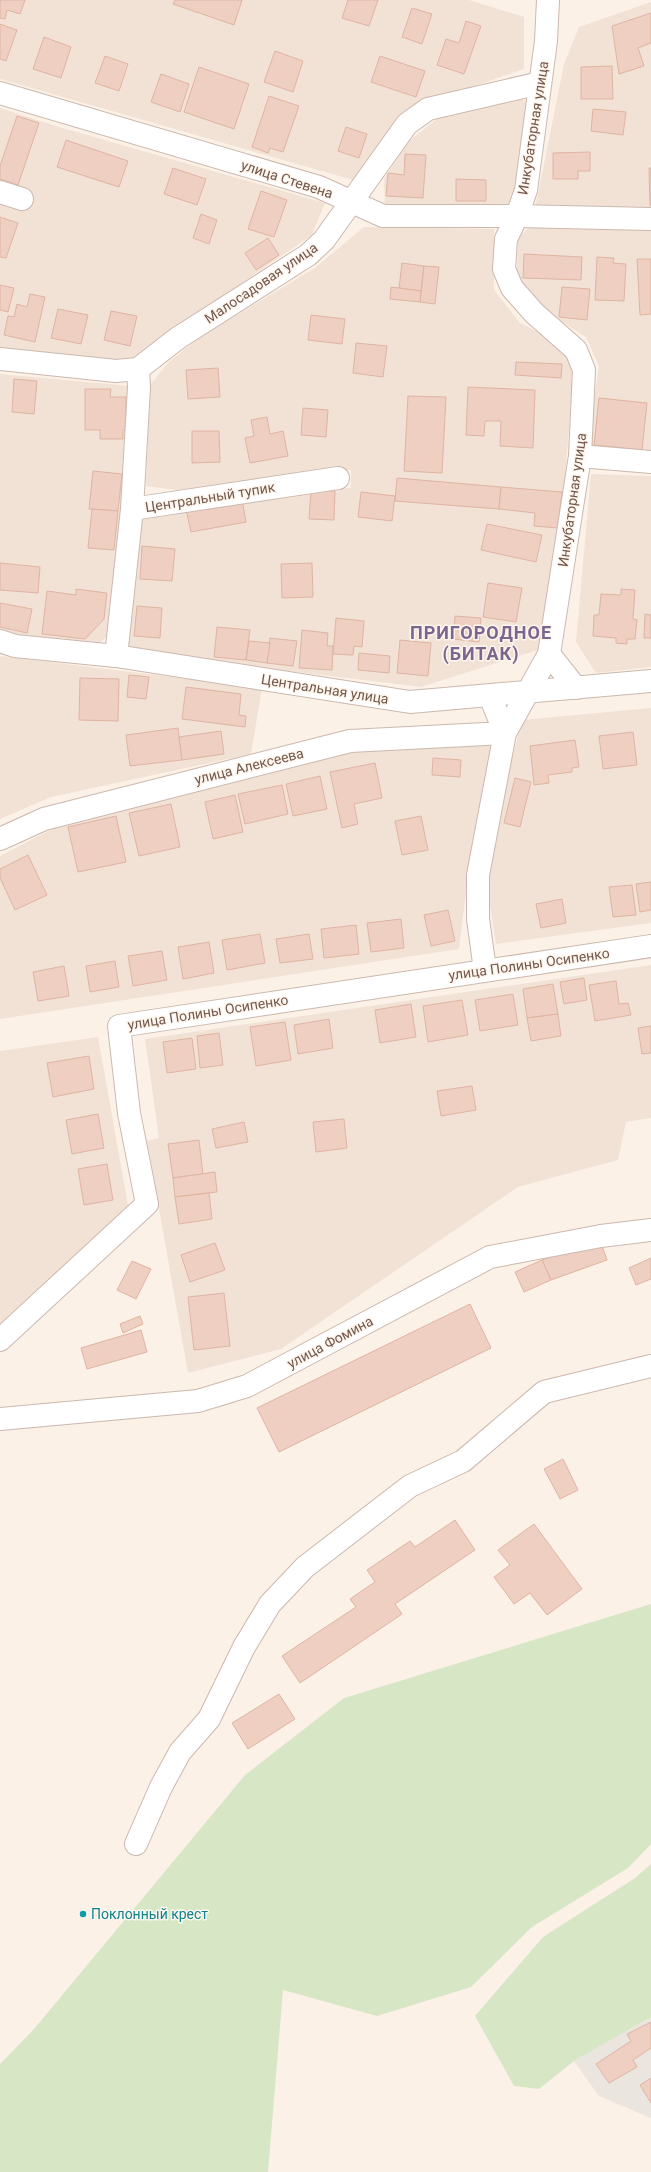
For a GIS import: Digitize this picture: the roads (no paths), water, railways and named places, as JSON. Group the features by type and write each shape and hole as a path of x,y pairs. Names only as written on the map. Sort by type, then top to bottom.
{"street":[{"name":"Инкубаторная улица","path":"505,733 549,654 580,456 584,370 576,350 534,313 512,288 504,269 506,239 517,216 526,190 546,41 548,0"},
{"name":"Малосадовая улица","path":"138,369 178,338 308,255 324,240 407,124 428,109 540,84"},
{"name":"улица Стевена","path":"0,93 319,187 383,216 517,216 651,219"},
{"path":"0,192 22,199"},
{"path":"0,359 116,371 138,369 139,387 132,509"},
{"path":"580,456 651,462"},
{"name":"Центральный тупик","path":"116,656 132,509 338,478"},
{"name":"Центральная улица","path":"0,642 15,646 116,656 410,702 651,681"},
{"path":"549,654 576,688"},
{"path":"485,970 478,919 478,875 505,733 490,696"},
{"name":"улица Алексеева","path":"0,839 44,819 350,741 505,733"},
{"name":"улица Полины Осипенко","path":"0,1340 147,1204 129,1113 119,1026 651,946"},
{"name":"улица Фомина","path":"0,1419 198,1400 247,1386 490,1257 601,1236 651,1230"},
{"path":"136,1844 161,1787 180,1752 209,1719 244,1647 270,1604 305,1568 410,1486 463,1461 544,1392 651,1366"}],"place":[{"name":"Поклонный крест","path":"83,1914"}],"district":[{"name":"ПРИГОРОДНОЕ (БИТАК)","path":"481,642"}]}
